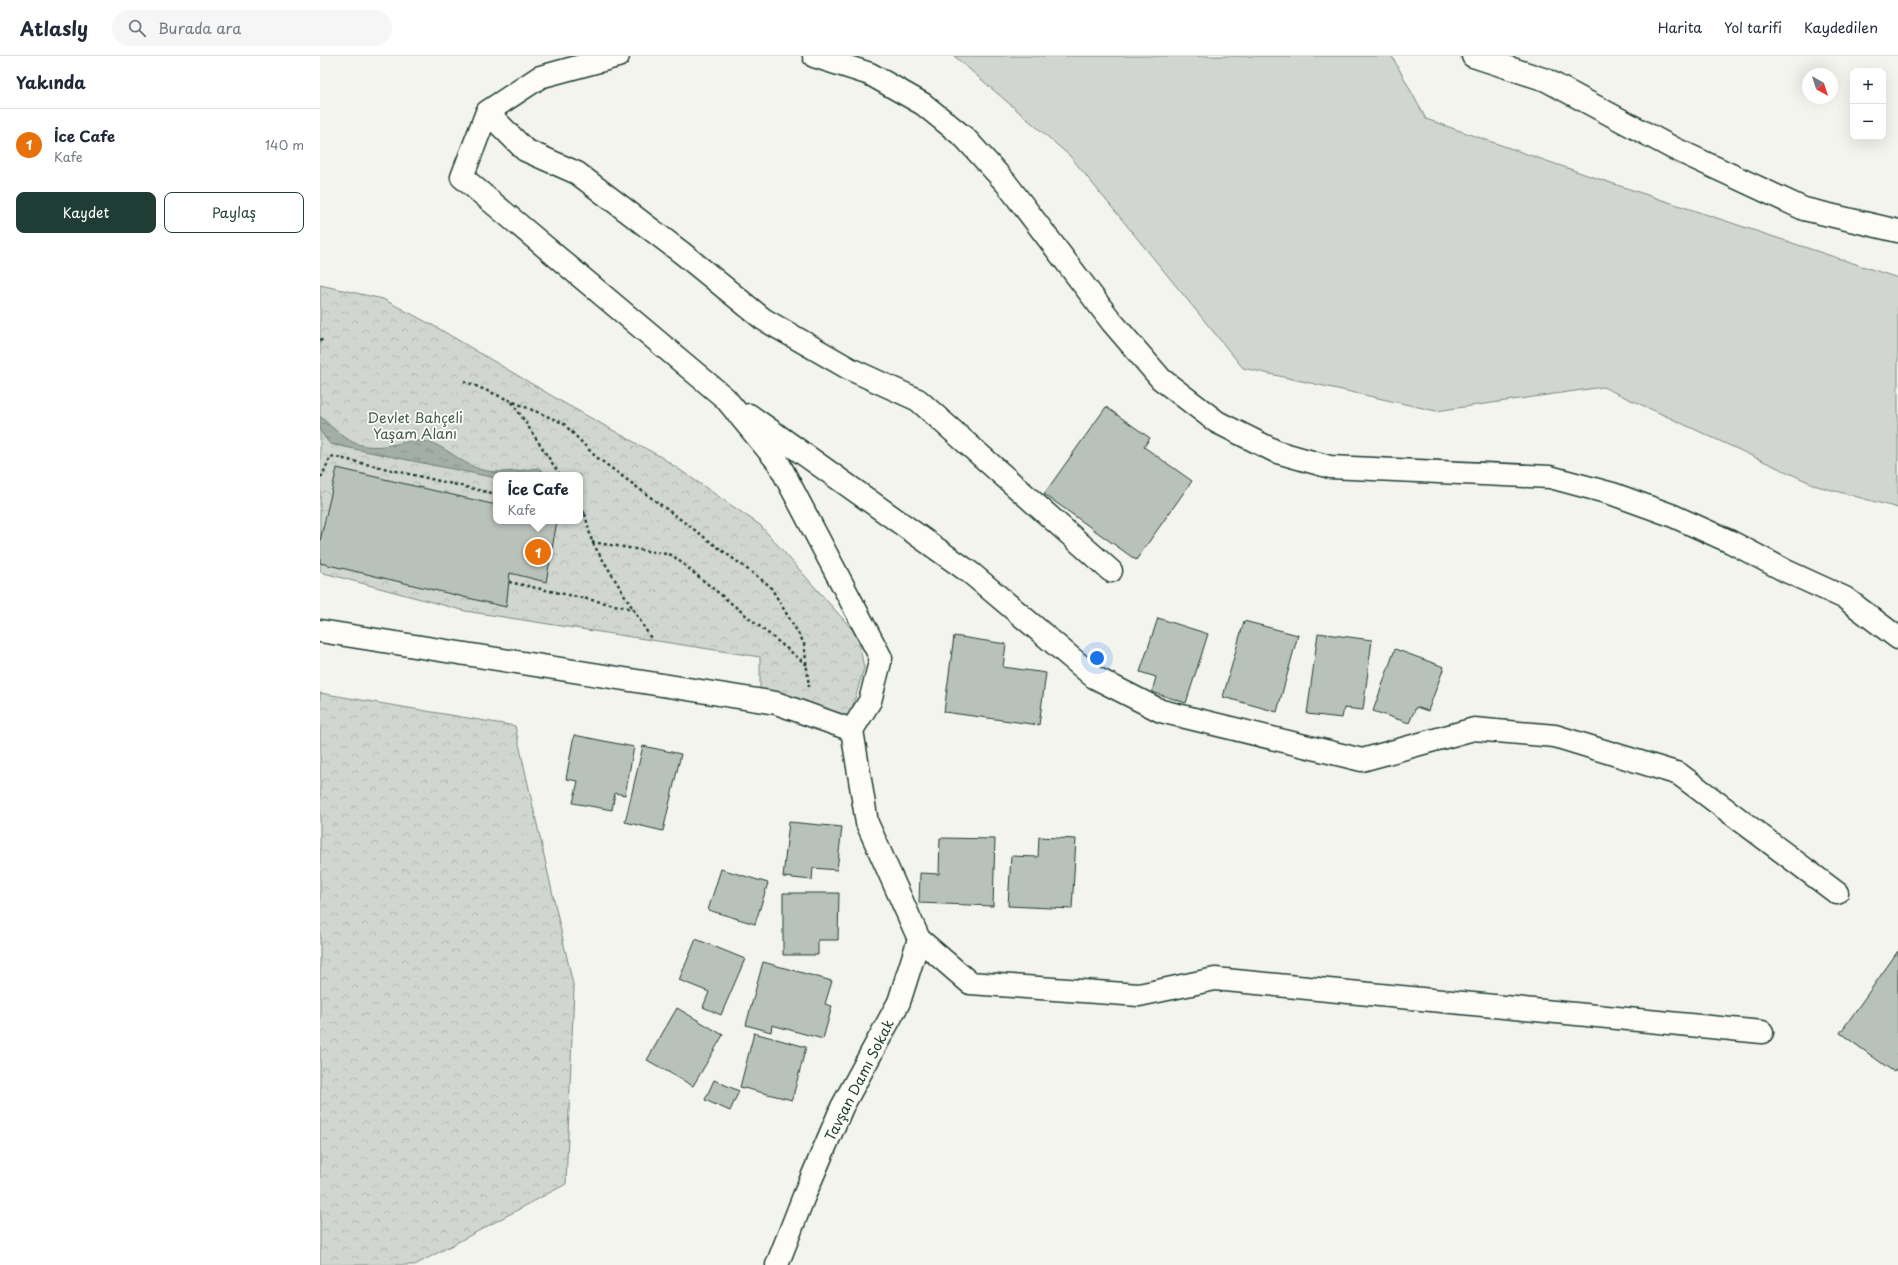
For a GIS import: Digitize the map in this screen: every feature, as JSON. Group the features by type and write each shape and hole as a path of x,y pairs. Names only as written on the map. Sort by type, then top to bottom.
{"street":[{"path":"618,56 540,77 487,112 462,177 725,398 972,574 1094,677 1162,712 1362,760 1474,729 1555,736 1679,774 1837,893"},
{"path":"814,56 870,74 923,104 964,138 1006,183 1112,322 1161,378 1217,422 1277,452 1330,467 1550,477 1613,494 1671,515 1724,539 1786,572 1845,598 1898,638"},
{"path":"1473,56 1546,80 1673,148 1804,209 1898,231"},
{"path":"487,112 525,150 577,173 682,253 763,319 850,369 918,400 1111,570"},
{"path":"725,398 778,462 881,658 870,701 852,730 867,823 919,939 970,983 1139,995 1215,979 1762,1032"},
{"path":"320,631 776,703 852,730"},
{"name":"Tavşan Damı Sokak","path":"777,1265 804,1196 842,1107 899,1002 919,939"}],"path":[{"path":"320,339 323,342"},
{"path":"464,381 563,423 595,456 770,586 804,643 811,716"},
{"path":"511,402 558,472"},
{"path":"320,476 322,476 331,456 493,493"},
{"path":"583,511 592,542 652,640"},
{"path":"592,542 672,555 807,665"},
{"path":"509,582 633,609"}],"green space":[{"path":"954,56 1392,56 1426,119 1590,176 1898,278 1898,508 1817,486 1603,387 1436,411 1243,368 1070,156"},
{"name":"Devlet Bahçeli Yaşam Alanı","path":"320,285 383,299 436,327 564,403 661,457 760,525 858,636 864,668 843,740 811,716 760,701 760,657 465,611 320,572"},
{"path":"320,693 515,726 574,989 566,1184 415,1265 320,1265"}],"water":[{"path":"320,416 345,438 362,445 372,447 412,441 425,441 435,444 479,469 496,472 493,472 493,477 330,444 320,431"},
{"path":"538,468 544,472 505,472 522,470"}],"building":[{"path":"1106,407 1150,438 1144,447 1192,481 1136,560 1044,494"},
{"path":"337,468 493,504 493,524 556,524 546,582 510,573 506,607 320,563 320,541"},
{"path":"1158,618 1208,634 1186,703 1152,692 1156,677 1140,672"},
{"path":"1244,621 1298,635 1277,712 1223,697"},
{"path":"1318,633 1372,640 1363,710 1344,708 1342,718 1307,714"},
{"path":"954,636 1006,644 1003,667 1046,673 1039,725 944,712"},
{"path":"1395,649 1444,667 1428,711 1416,707 1409,723 1373,711"},
{"path":"574,735 634,747 625,795 615,793 612,810 573,803 578,781 566,779"},
{"path":"643,746 681,754 663,831 625,822"},
{"path":"789,822 842,827 837,870 813,868 812,880 783,877"},
{"path":"1039,837 1076,839 1072,909 1008,906 1011,856 1038,857"},
{"path":"940,838 995,839 993,906 919,903 920,873 939,874"},
{"path":"721,869 768,883 755,924 708,910"},
{"path":"783,893 839,893 838,940 818,940 818,955 783,955"},
{"path":"696,939 745,959 721,1015 703,1007 709,992 679,980"},
{"path":"1898,951 1898,1066 1894,1072 1840,1033"},
{"path":"763,962 832,981 825,1004 832,1006 823,1039 772,1025 771,1032 746,1025"},
{"path":"677,1008 723,1035 693,1086 647,1060"},
{"path":"754,1033 806,1047 792,1100 740,1087"},
{"path":"714,1080 739,1091 730,1111 705,1100"}],"place":[{"name":"İce Cafe","path":"538,552"}]}
